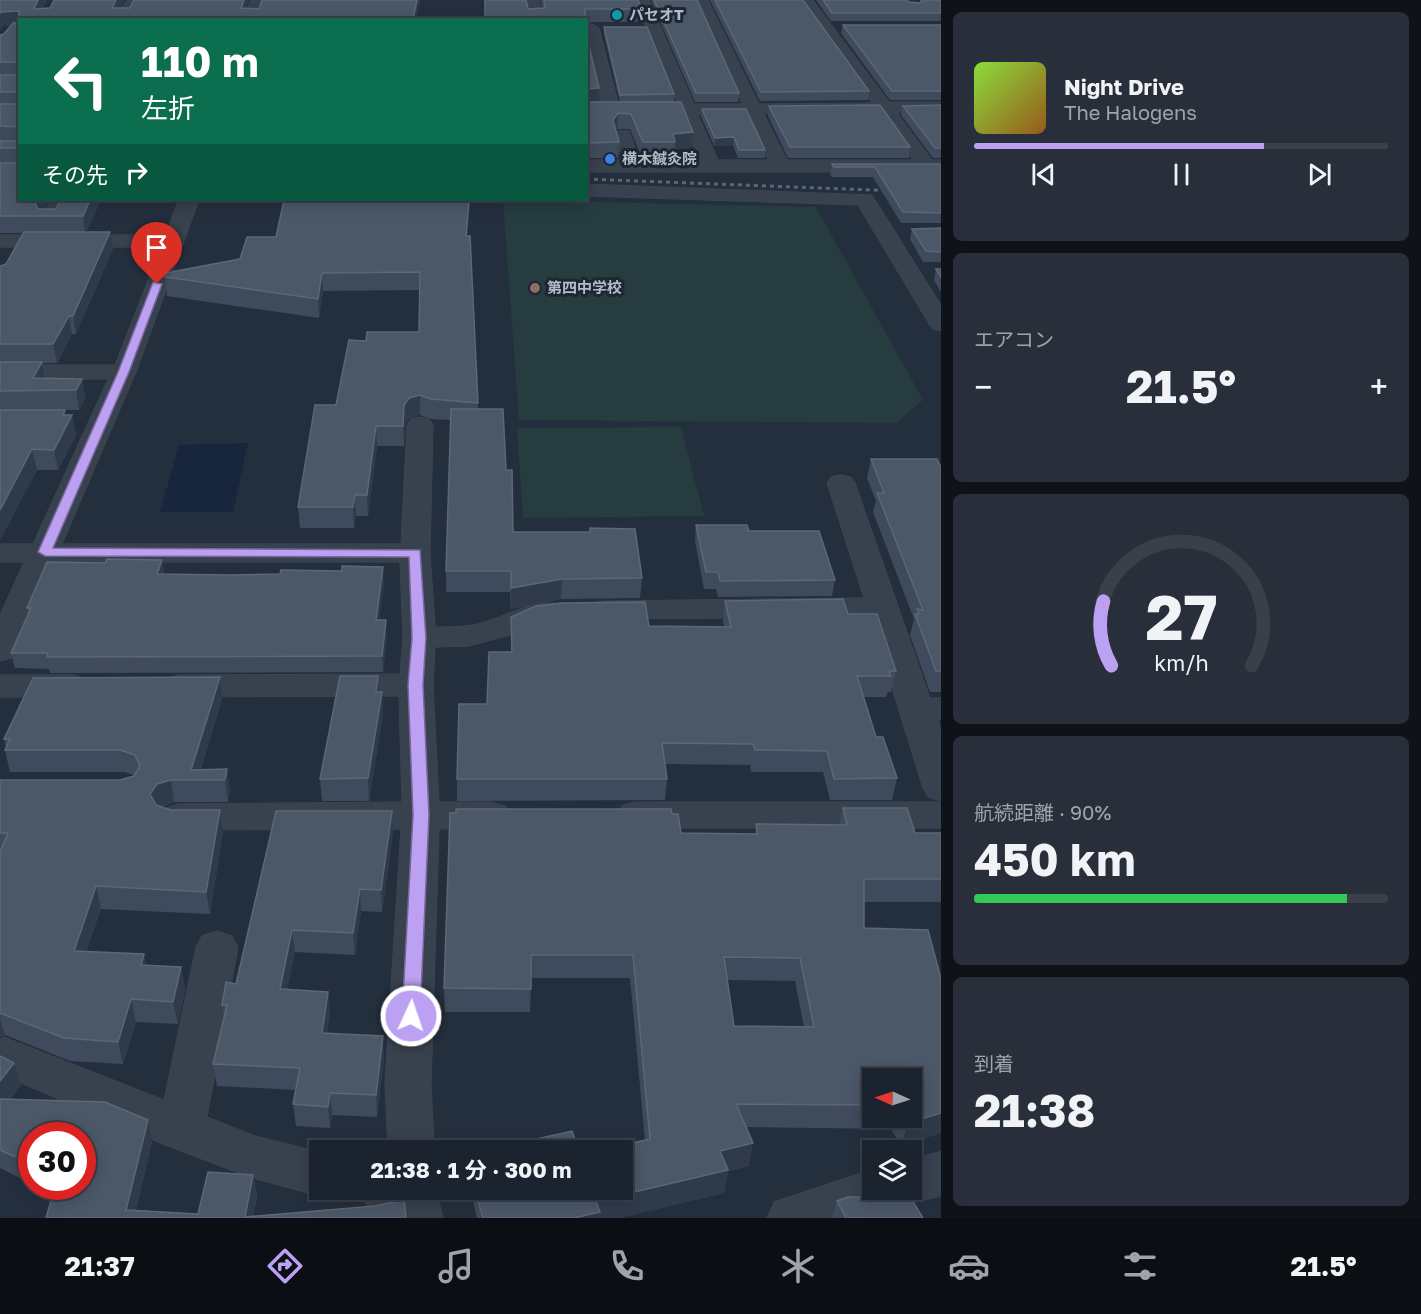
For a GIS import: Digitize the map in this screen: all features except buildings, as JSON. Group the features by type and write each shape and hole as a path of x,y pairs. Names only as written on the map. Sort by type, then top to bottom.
{"street":[{"path":"123,18 134,0"},
{"path":"252,18 258,0"},
{"path":"532,0 536,18"},
{"path":"642,0 647,28 689,110 711,167"},
{"path":"701,0 781,167"},
{"path":"806,0 885,107 934,166"},
{"path":"825,27 847,27"},
{"path":"611,111 589,28 612,28"},
{"path":"588,111 941,107"},
{"path":"623,135 632,166"},
{"path":"588,166 934,166"},
{"path":"588,190 865,199 884,231 920,271 940,321"},
{"path":"50,220 60,201"},
{"path":"0,651 45,552 91,420 124,372 189,201"},
{"path":"884,231 907,231"},
{"path":"9,247 173,241"},
{"path":"0,372 124,372"},
{"path":"411,1140 408,1083 421,815 416,685 419,638 416,553 420,425"},
{"path":"841,483 881,607 929,709 941,788"},
{"path":"0,553 416,553"},
{"path":"419,638 469,636 503,627 528,615 561,611 881,607"},
{"path":"154,686 416,685"},
{"path":"0,686 107,686"},
{"path":"175,817 527,815"},
{"path":"598,815 941,815"},
{"path":"181,1130 217,947"},
{"path":"4,1056 252,1157 309,1171"},
{"path":"922,1179 941,1174"},
{"path":"791,1218 862,1195"}],"green space":[{"path":"503,201 816,207 923,400 896,423 519,420"},
{"path":"681,427 704,516 523,518 517,428"}],"water":[{"path":"248,443 233,512 160,512 179,445"}],"railway":[{"path":"588,179 898,191"}],"place":[{"name":"パセオT","path":"617,15"},
{"name":"横木鍼灸院","path":"610,159"},
{"name":"第四中学校","path":"535,288"}],"route":[{"path":"157,284 124,372 45,552 416,553 419,638 416,685 421,815 411,1016"}]}
